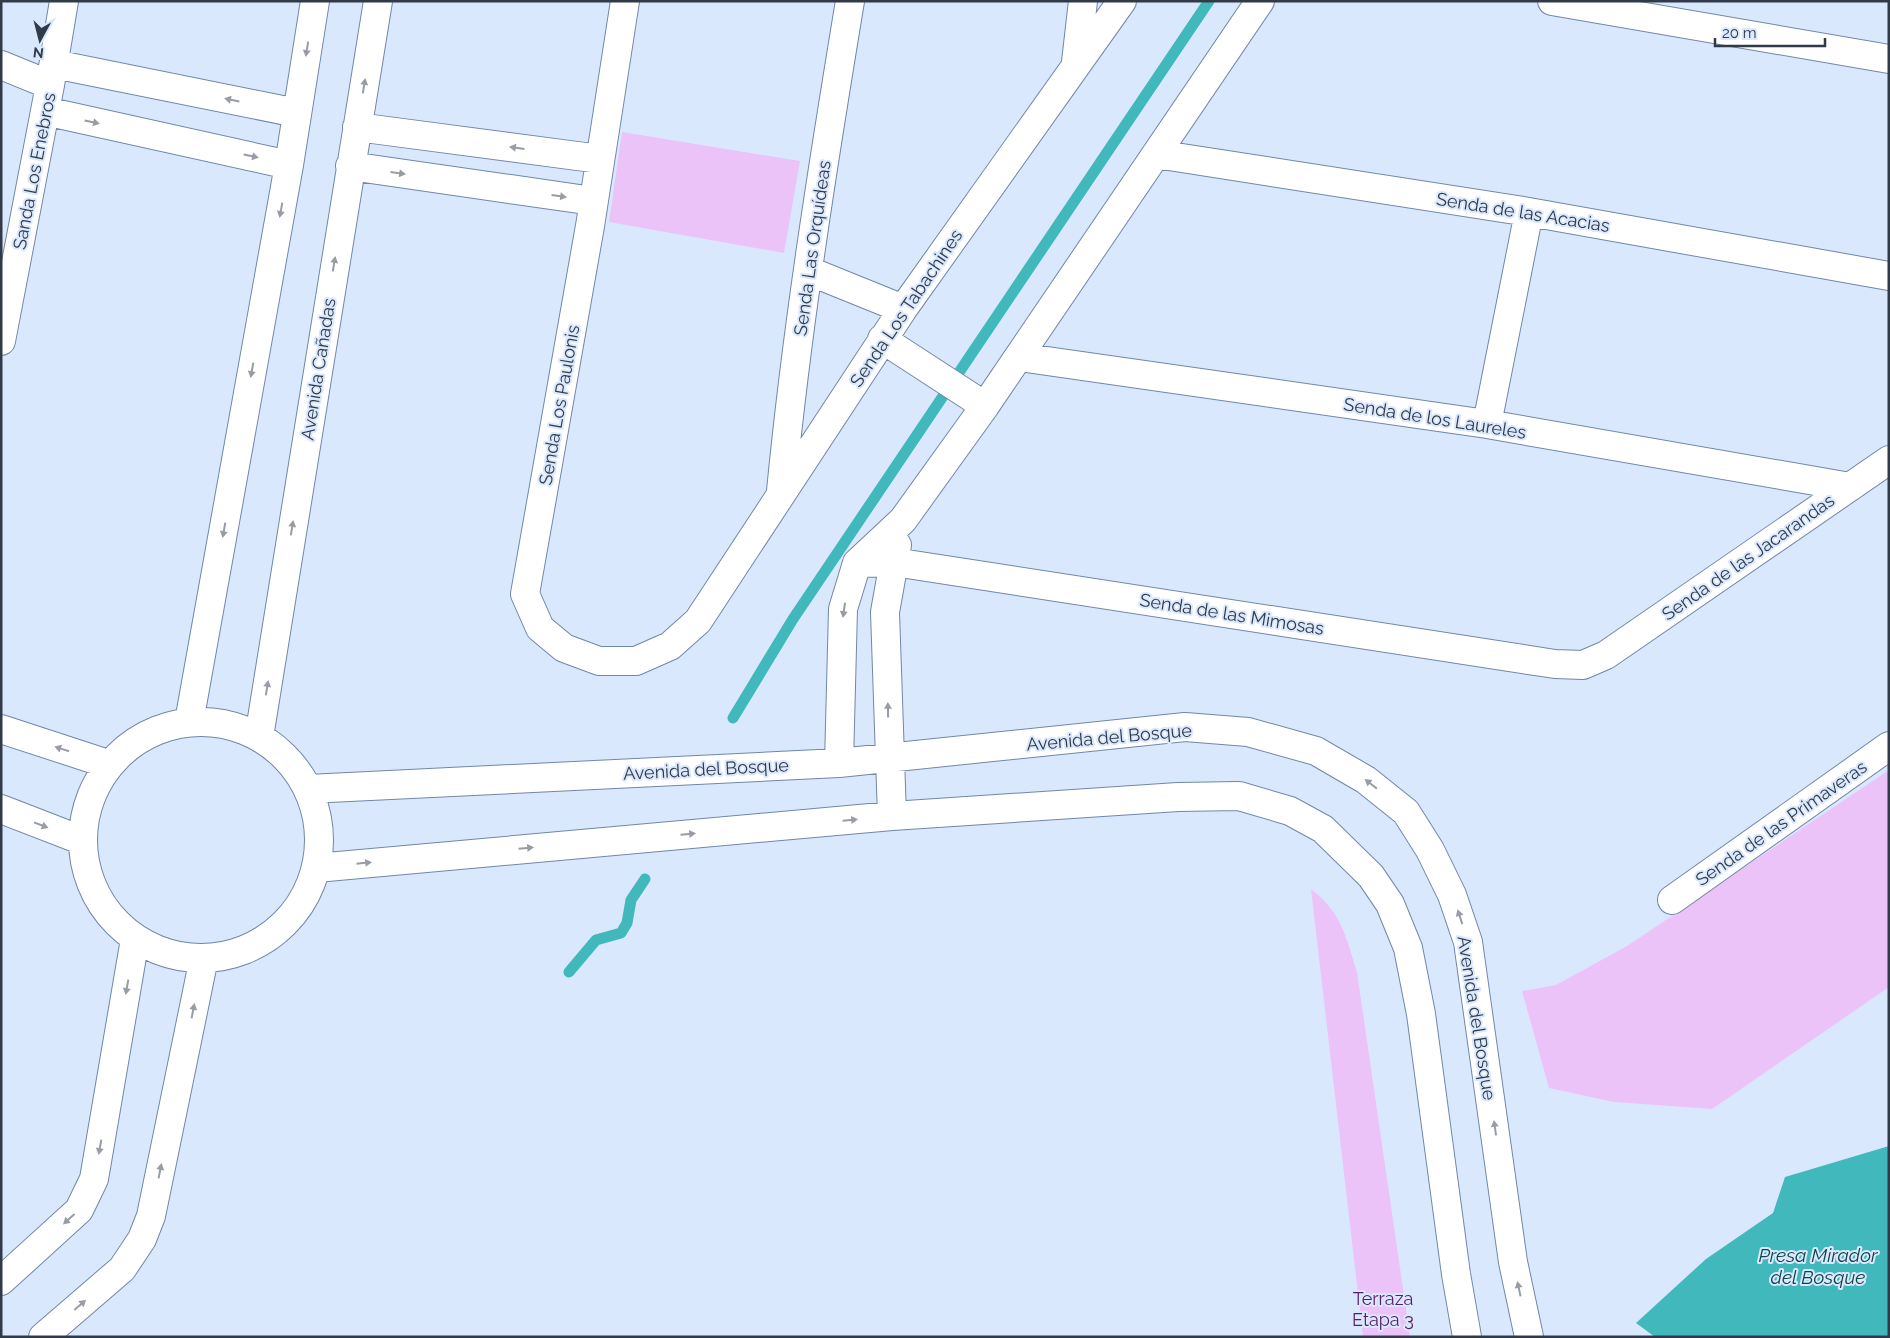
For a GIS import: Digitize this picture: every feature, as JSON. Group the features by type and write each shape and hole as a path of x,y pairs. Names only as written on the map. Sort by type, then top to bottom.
{"street":[{"name":"Sanda Los Enebros","path":"1,341 6,291 45,111 64,1"},
{"path":"189,722 289,165 315,1"},
{"name":"Avenida Cañadas","path":"259,737 378,1"},
{"name":"Senda Los Paulonis","path":"625,1 593,202 525,594 540,628 564,648 599,661 636,661 670,646 698,621"},
{"name":"Senda Las Orquídeas","path":"780,495 790,398 831,114 850,1"},
{"path":"1076,66 1083,1"},
{"name":"Senda Los Tabachines","path":"698,621 882,339 1122,1"},
{"path":"838,763 843,609 857,563 902,520 985,406 1260,1"},
{"path":"1552,1 1889,59"},
{"path":"1,65 297,113"},
{"path":"45,111 289,165"},
{"path":"357,127 600,159"},
{"name":"Senda de las Acacias","path":"1156,154 1529,212 1889,276"},
{"path":"350,166 593,202"},
{"path":"1487,424 1529,212"},
{"path":"809,271 903,309"},
{"path":"882,339 985,406"},
{"name":"Senda de los Laureles","path":"1019,356 1487,424 1850,487"},
{"name":"Senda de las Jacarandas","path":"1606,654 1889,460"},
{"path":"892,816 885,612 902,520"},
{"name":"Senda de las Mimosas","path":"857,563 894,562 1555,664 1582,664 1606,654"},
{"path":"189,722 225,724 259,737 279,751 295,768 308,789 318,828 316,868 305,897 286,922 262,941 234,953 204,958 168,953 135,939 107,912 88,878 81,840 88,800 108,764 145,735 189,722"},
{"name":"Avenida del Bosque","path":"308,789 838,763 1185,727 1248,732 1316,751 1366,780 1406,812 1430,850 1452,895 1468,942 1513,1262 1529,1337"},
{"path":"1,729 108,764"},
{"name":"Senda de las Primaveras","path":"1672,900 1889,746"},
{"path":"316,868 892,816 1178,797 1240,796 1290,811 1323,829 1348,851 1371,876 1390,904 1408,948 1421,1014 1456,1274 1467,1337"},
{"path":"1,809 81,840"},
{"path":"1,1281 79,1210 94,1179 135,939"},
{"path":"43,1337 122,1269 142,1239 151,1216 204,958"}],"green space":[{"path":"622,132 800,161 784,253 609,222"},
{"path":"1889,770 1889,987 1712,1109 1614,1102 1549,1088 1522,991 1556,985 1627,946"},
{"name":"Terraza Etapa 3","path":"1311,889 1330,907 1341,926 1357,972 1410,1337 1363,1337"}],"water":[{"name":"Presa Mirador del Bosque","path":"1889,1146 1889,1337 1655,1337 1636,1323 1706,1259 1773,1213 1785,1177"}],"waterway":[{"path":"733,718 793,619 1209,1"},
{"path":"569,972 596,940 621,933 627,923 631,900 645,879"}]}
